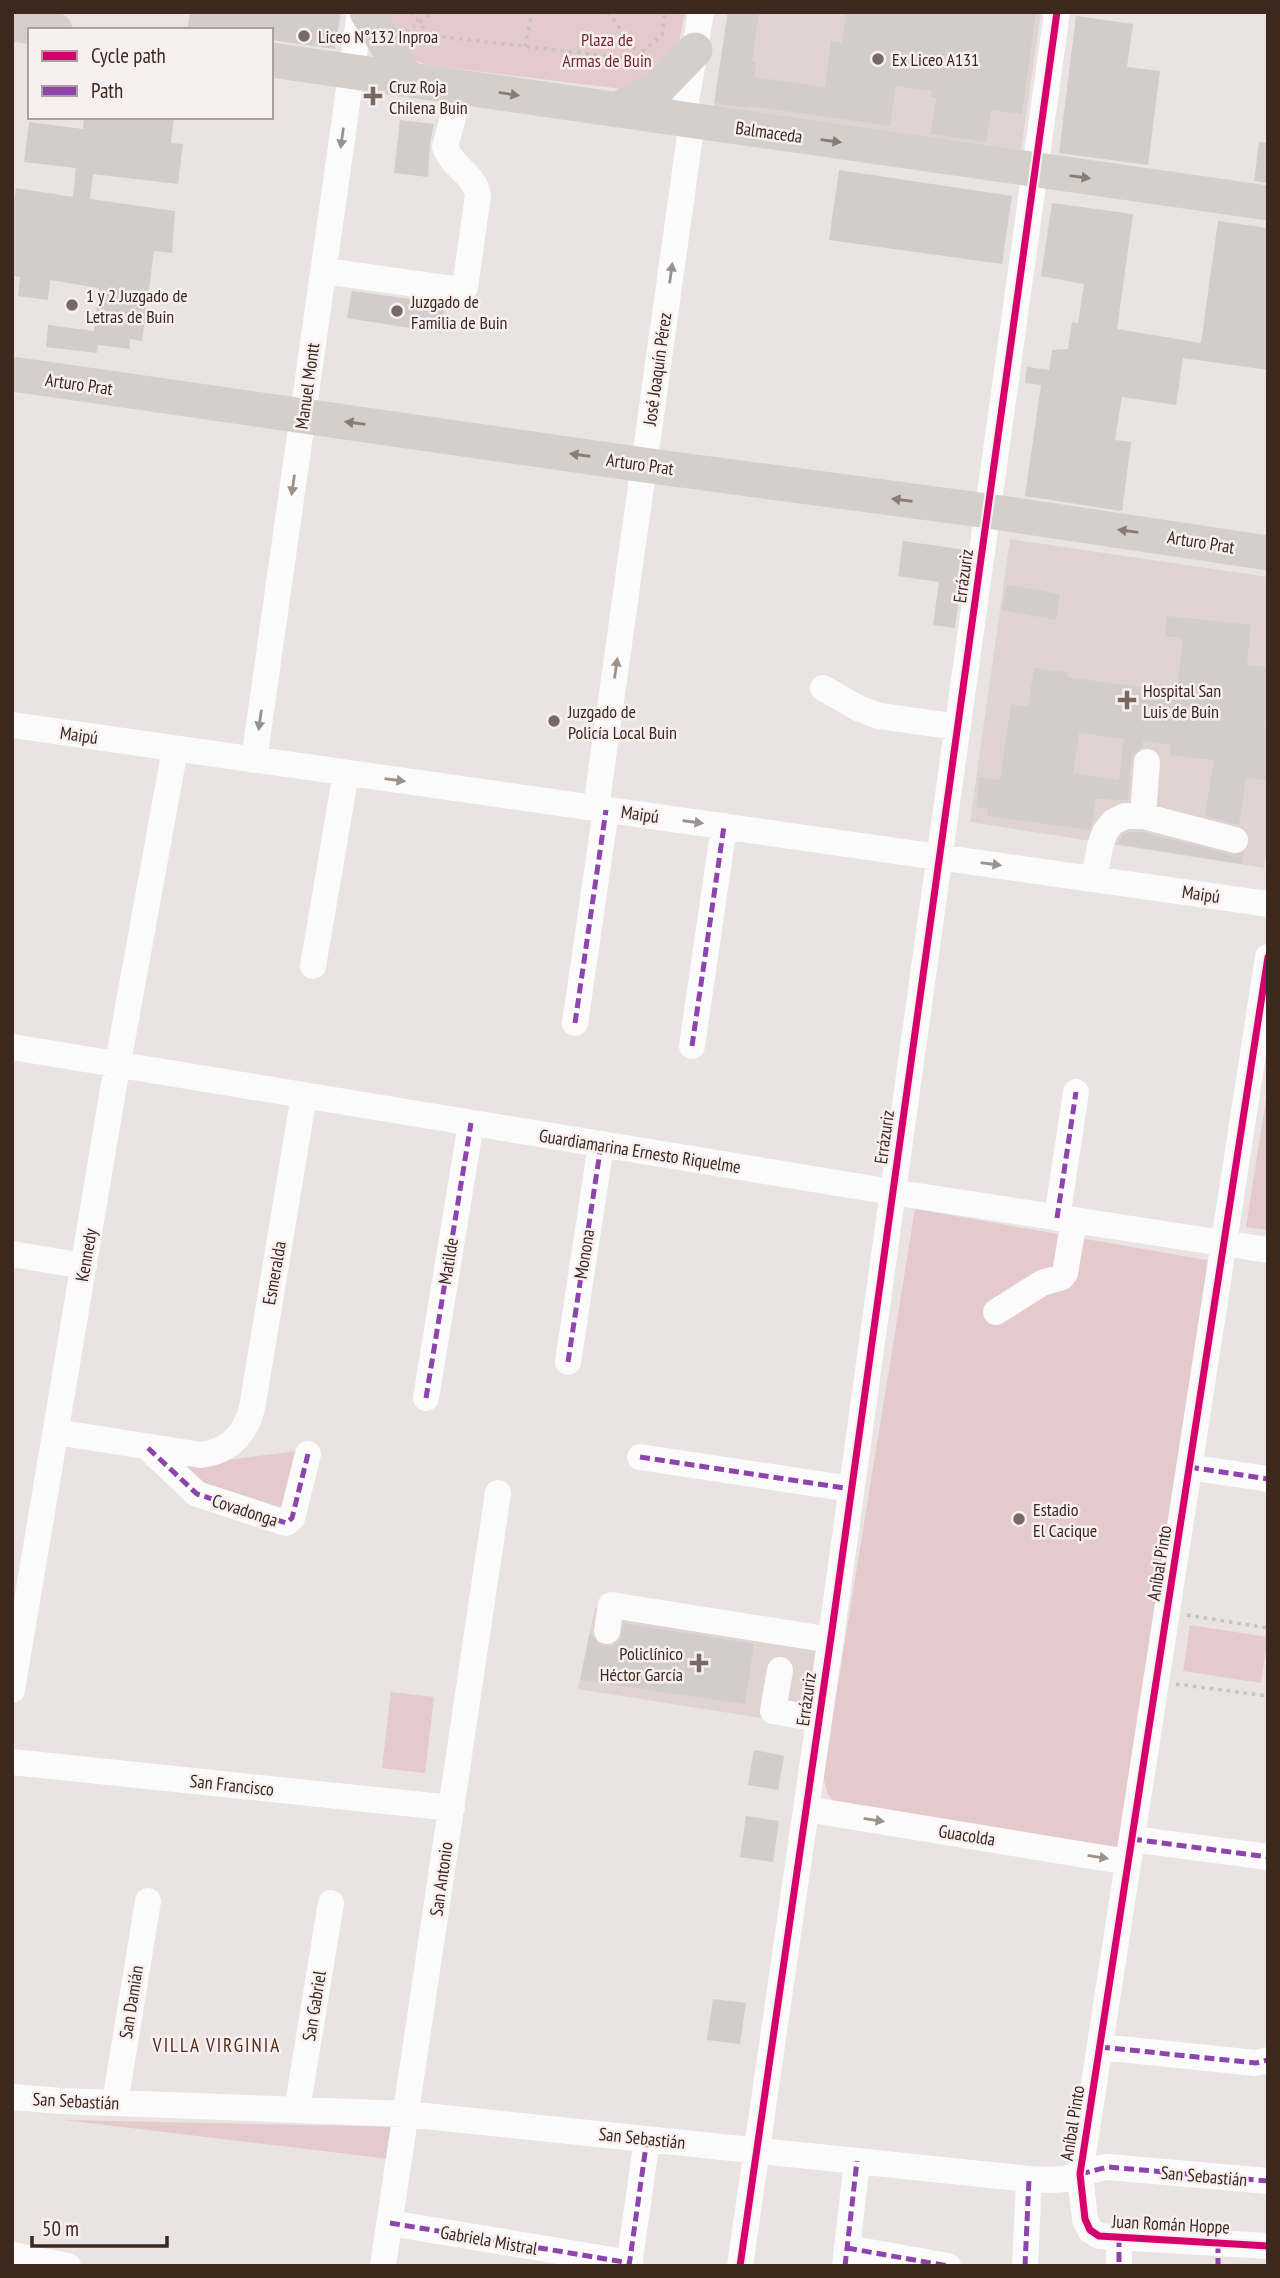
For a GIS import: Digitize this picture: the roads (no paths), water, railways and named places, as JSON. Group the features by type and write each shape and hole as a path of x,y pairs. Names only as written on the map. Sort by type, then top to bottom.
{"main road":[{"path":"367,12 407,79"},
{"path":"12,24 41,28"},
{"path":"617,110 662,85 695,50"},
{"name":"Balmaceda","path":"273,60 1268,203"},
{"name":"Arturo Prat","path":"12,374 1268,553"}],"street":[{"name":"Manuel Montt","path":"254,760 360,12"},
{"name":"José Joaquín Pérez","path":"575,1023 644,465 690,136 686,102 701,12"},
{"name":"Errázuriz","path":"740,2266 820,1719 1057,12"},
{"path":"324,271 453,289 465,287 478,195 477,184 453,163 445,147 461,87"},
{"path":"823,688 858,708 879,716 958,727"},
{"name":"Maipú","path":"12,726 1268,904"},
{"name":"Kennedy","path":"12,1690 20,1603 56,1432 175,749"},
{"name":"Kennedy","path":"163,821 183,783 211,754"},
{"path":"1143,816 1147,762"},
{"path":"313,966 346,773"},
{"path":"1094,879 1100,846 1109,826 1125,816 1143,816 1236,840"},
{"path":"692,1045 724,826"},
{"name":"Aníbal Pinto","path":"1080,2174 1268,957"},
{"name":"Guardiamarina Ernesto Riquelme","path":"12,1047 601,1145 1268,1250"},
{"path":"996,1312 1028,1290 1065,1273 1065,1219 1076,1092"},
{"name":"Esmeralda","path":"148,1448 212,1454 231,1444 245,1428 252,1408 304,1095"},
{"name":"Matilde","path":"426,1398 471,1123"},
{"name":"Monona","path":"568,1362 601,1145"},
{"path":"12,1254 84,1266"},
{"path":"56,1432 148,1448"},
{"name":"Covadonga","path":"148,1448 197,1494 286,1523 292,1518 308,1454"},
{"path":"640,1457 851,1489"},
{"path":"1189,1467 1268,1479"},
{"name":"San Antonio","path":"383,2266 499,1493"},
{"path":"607,1631 611,1605 831,1640"},
{"path":"780,1670 773,1711 820,1719"},
{"name":"San Francisco","path":"12,1762 452,1808"},
{"name":"Guacolda","path":"806,1809 1130,1851 1268,1857"},
{"name":"San Damián","path":"115,2103 148,1901"},
{"name":"San Gabriel","path":"297,2110 331,1903"},
{"path":"1100,2047 1256,2063 1268,2060"},
{"name":"San Sebastián","path":"12,2097 406,2114 1029,2179 1055,2180 1108,2167 1268,2181"},
{"path":"630,2265 647,2139"},
{"path":"857,2161 846,2257 948,2266"},
{"name":"Juan Román Hoppe","path":"1080,2174 1085,2220 1090,2230 1099,2236 1218,2254 1268,2246"},
{"path":"1025,2266 1029,2179"},
{"name":"Gabriela Mistral","path":"390,2223 630,2265"},
{"path":"1119,2237 1119,2266"},
{"path":"12,2255 68,2266"}],"place":[{"name":"Liceo N°132 Inproa","path":"304,36"},
{"name":"Ex Liceo A131","path":"878,59"},
{"name":"Cruz Roja Chilena Buin","path":"373,96"},
{"name":"1 y 2 Juzgado de Letras de Buin","path":"72,305"},
{"name":"Juzgado de Familia de Buin","path":"397,311"},
{"name":"Hospital San Luis de Buin","path":"1127,700"},
{"name":"Juzgado de Policía Local Buin","path":"554,721"},
{"name":"Estadio El Cacique","path":"1019,1519"},
{"name":"Policlínico Héctor García","path":"699,1663"}],"district":[{"name":"VILLA VIRGINIA","path":"217,2045"}],"park label":[{"name":"Plaza de Armas de Buin","path":"607,49"}]}
